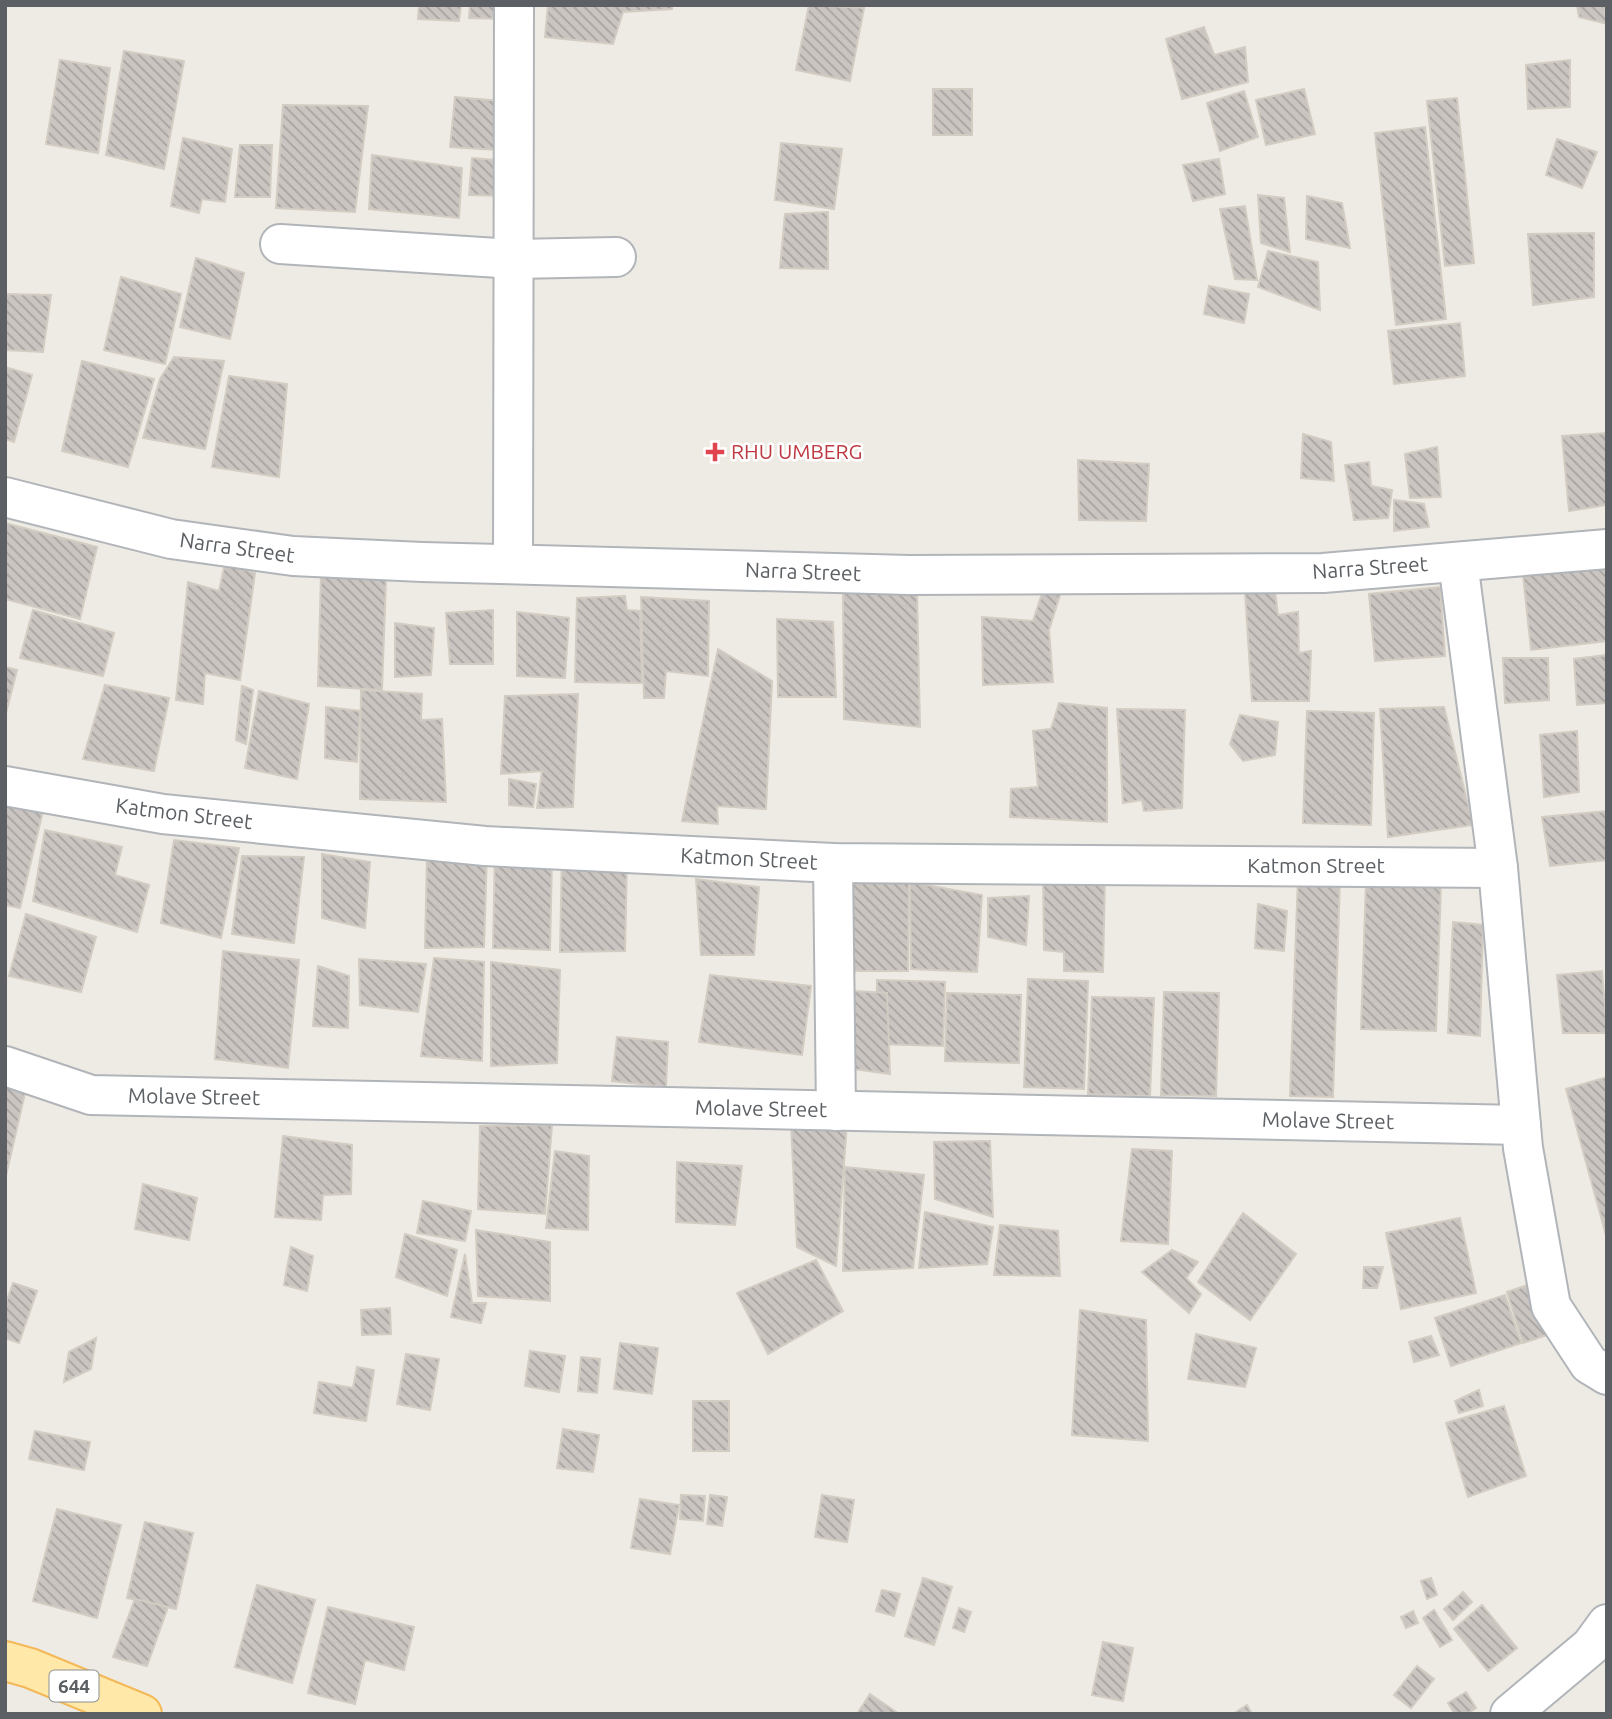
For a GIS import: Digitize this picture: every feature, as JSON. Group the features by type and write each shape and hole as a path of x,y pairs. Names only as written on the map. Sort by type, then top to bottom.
{"main road":[{"name":"644","path":"5,1661 30,1668 142,1714"}],"street":[{"path":"513,564 514,5"},
{"path":"280,244 514,259 616,257"},
{"name":"Narra Street","path":"5,497 171,539 293,556 513,564 909,575 1323,573 1607,549"},
{"path":"1458,562 1498,868 1521,1125 1551,1306 1589,1364 1607,1375"},
{"name":"Katmon Street","path":"5,786 163,814 485,846 834,863 1498,868"},
{"path":"834,863 836,1111"},
{"name":"Molave Street","path":"5,1066 91,1095 1521,1125"},
{"path":"1510,1714 1591,1646 1607,1624"}],"building":[{"path":"419,5 461,5 459,21 418,19"},
{"path":"470,5 504,5 504,19 469,18"},
{"path":"548,5 672,5 672,9 623,12 613,44 545,37"},
{"path":"809,5 864,8 850,81 796,70"},
{"path":"1577,5 1604,5 1607,24 1579,17"},
{"path":"1204,27 1214,55 1245,47 1248,82 1182,99 1166,39"},
{"path":"124,51 184,61 164,169 106,155"},
{"path":"60,60 110,68 98,153 46,144"},
{"path":"1570,60 1570,107 1528,109 1526,65"},
{"path":"933,89 972,89 972,135 933,135"},
{"path":"1304,89 1315,134 1266,145 1256,100"},
{"path":"1244,91 1258,137 1220,151 1207,103"},
{"path":"455,97 501,101 497,150 450,147"},
{"path":"1457,98 1474,263 1445,266 1427,101"},
{"path":"283,105 368,106 355,212 276,208"},
{"path":"1425,127 1446,319 1396,325 1375,133"},
{"path":"183,138 232,149 225,202 202,199 199,213 171,206"},
{"path":"1557,139 1597,152 1582,188 1546,175"},
{"path":"781,143 842,149 834,209 775,200"},
{"path":"240,145 272,145 270,197 235,197"},
{"path":"372,155 462,168 459,218 369,209"},
{"path":"472,158 507,161 507,196 469,195"},
{"path":"1219,159 1225,194 1193,201 1183,165"},
{"path":"1258,195 1284,198 1290,252 1261,243"},
{"path":"1307,196 1342,203 1350,248 1306,239"},
{"path":"1245,206 1257,280 1235,279 1220,209"},
{"path":"828,212 828,269 780,268 785,214"},
{"path":"1594,233 1594,297 1533,305 1528,234"},
{"path":"1268,251 1318,262 1320,310 1258,287"},
{"path":"196,258 244,273 230,339 180,327"},
{"path":"121,277 181,294 165,364 104,350"},
{"path":"1209,286 1249,294 1244,323 1204,314"},
{"path":"5,294 51,295 43,352 5,350"},
{"path":"1460,323 1465,376 1394,384 1388,331"},
{"path":"174,357 224,361 205,449 143,438 160,379"},
{"path":"82,361 154,379 128,467 62,451"},
{"path":"5,367 32,375 14,442 5,439"},
{"path":"229,376 287,384 279,477 212,467"},
{"path":"1607,433 1607,505 1569,511 1562,436"},
{"path":"1303,434 1331,442 1334,481 1301,478"},
{"path":"1437,447 1441,497 1410,498 1405,454"},
{"path":"1078,460 1149,464 1146,521 1079,520"},
{"path":"1369,462 1371,486 1392,490 1388,518 1354,520 1345,465"},
{"path":"1394,500 1424,504 1429,527 1394,531"},
{"path":"5,523 97,547 80,619 5,599"},
{"path":"225,563 255,573 240,680 205,673 203,704 176,700 188,582 219,591"},
{"path":"1607,566 1607,641 1531,650 1523,575"},
{"path":"321,574 386,580 382,690 318,686"},
{"path":"1440,587 1445,656 1375,661 1369,594"},
{"path":"843,590 917,593 920,727 844,719"},
{"path":"1043,590 1061,592 1049,630 1053,682 983,685 982,617 1033,621"},
{"path":"1275,590 1278,615 1298,612 1299,653 1311,651 1309,701 1252,701 1245,592"},
{"path":"625,596 627,610 640,611 642,683 575,682 577,598"},
{"path":"641,597 709,601 708,676 666,671 664,698 644,698"},
{"path":"33,610 114,633 103,676 20,658"},
{"path":"493,610 493,664 450,664 446,613"},
{"path":"517,612 569,618 565,678 517,676"},
{"path":"777,619 833,622 836,697 778,697"},
{"path":"395,623 434,628 431,675 395,677"},
{"path":"718,649 772,681 766,809 717,806 718,824 682,821"},
{"path":"1607,655 1607,703 1577,705 1574,659"},
{"path":"1503,658 1548,658 1549,700 1505,703"},
{"path":"5,667 17,670 5,717"},
{"path":"105,685 169,698 154,771 83,759"},
{"path":"242,686 253,690 246,744 236,740"},
{"path":"361,690 422,694 421,720 442,719 446,802 360,799"},
{"path":"259,691 309,704 297,779 245,768"},
{"path":"578,694 573,807 537,808 542,771 501,774 505,696"},
{"path":"1059,703 1107,708 1107,822 1010,817 1011,789 1038,787 1033,731 1051,729"},
{"path":"326,707 360,711 357,762 325,758"},
{"path":"1444,707 1473,825 1388,837 1380,709"},
{"path":"1117,709 1185,710 1182,808 1144,811 1142,800 1123,803"},
{"path":"1307,711 1374,713 1371,825 1303,823"},
{"path":"1240,715 1278,722 1275,755 1243,761 1230,744"},
{"path":"1577,731 1579,792 1544,797 1540,735"},
{"path":"509,779 536,784 533,807 509,805"},
{"path":"5,802 43,811 20,908 5,905"},
{"path":"1607,811 1607,860 1550,866 1542,817"},
{"path":"45,830 122,847 115,875 149,885 137,932 33,901"},
{"path":"174,840 239,848 221,938 161,923"},
{"path":"495,848 552,859 550,950 493,948"},
{"path":"487,852 484,947 425,948 427,856"},
{"path":"322,854 370,862 365,928 322,918"},
{"path":"562,855 627,860 625,951 560,952"},
{"path":"242,856 304,857 294,943 232,934"},
{"path":"1043,870 1105,876 1103,972 1064,971 1064,952 1044,950"},
{"path":"846,872 909,872 908,971 845,971"},
{"path":"1298,876 1340,878 1333,1097 1290,1096"},
{"path":"696,879 759,887 754,955 701,955"},
{"path":"910,882 982,895 977,972 911,969"},
{"path":"1366,882 1441,884 1436,1031 1361,1029"},
{"path":"1029,896 1026,945 988,937 988,898"},
{"path":"1258,904 1287,911 1284,951 1255,948"},
{"path":"26,914 96,937 81,992 9,976"},
{"path":"1453,922 1483,925 1480,1036 1448,1033"},
{"path":"223,951 299,960 288,1068 215,1059"},
{"path":"434,958 484,962 482,1061 421,1056"},
{"path":"359,959 426,964 418,1012 360,1005"},
{"path":"491,962 560,970 557,1063 491,1066"},
{"path":"318,966 349,976 348,1028 313,1026"},
{"path":"1602,971 1607,1033 1563,1033 1557,975"},
{"path":"710,975 811,986 802,1055 699,1042"},
{"path":"1028,979 1088,981 1084,1089 1024,1087"},
{"path":"877,980 945,982 943,1046 876,1044"},
{"path":"854,991 887,993 890,1074 853,1069"},
{"path":"1164,992 1219,993 1216,1096 1161,1095"},
{"path":"947,993 1021,995 1019,1063 945,1061"},
{"path":"1092,997 1154,998 1150,1096 1088,1094"},
{"path":"617,1037 668,1042 666,1087 612,1081"},
{"path":"1607,1077 1607,1239 1566,1089"},
{"path":"5,1083 26,1089 5,1180"},
{"path":"847,1124 836,1266 797,1247 791,1125"},
{"path":"552,1125 545,1214 478,1209 480,1126"},
{"path":"283,1136 352,1145 351,1194 323,1195 321,1220 275,1217"},
{"path":"990,1141 993,1217 935,1199 934,1142"},
{"path":"1132,1149 1172,1151 1168,1244 1121,1241"},
{"path":"555,1151 589,1156 588,1230 546,1228"},
{"path":"677,1162 742,1166 735,1225 676,1222"},
{"path":"845,1167 924,1175 913,1268 843,1271"},
{"path":"143,1184 197,1198 189,1240 135,1229"},
{"path":"423,1201 471,1211 465,1241 417,1233"},
{"path":"925,1212 993,1227 987,1264 919,1268"},
{"path":"1243,1213 1296,1254 1250,1320 1198,1282"},
{"path":"1460,1218 1476,1293 1401,1309 1386,1233"},
{"path":"1000,1225 1058,1231 1060,1276 994,1275"},
{"path":"476,1230 550,1242 550,1301 478,1296"},
{"path":"405,1234 457,1250 447,1296 396,1277"},
{"path":"291,1247 313,1256 307,1291 284,1285"},
{"path":"1172,1250 1198,1262 1186,1278 1201,1294 1189,1313 1142,1272"},
{"path":"465,1254 472,1303 486,1303 481,1323 451,1317"},
{"path":"816,1260 843,1311 768,1354 737,1293"},
{"path":"1364,1267 1383,1267 1377,1288 1363,1288"},
{"path":"1537,1282 1553,1333 1523,1343 1507,1292"},
{"path":"13,1283 37,1291 19,1343 5,1338 5,1306"},
{"path":"1505,1295 1521,1343 1451,1366 1435,1318"},
{"path":"390,1308 391,1334 362,1335 361,1310"},
{"path":"1080,1310 1146,1320 1148,1441 1072,1435"},
{"path":"1196,1334 1256,1348 1245,1387 1188,1379"},
{"path":"1431,1336 1439,1355 1414,1362 1409,1342"},
{"path":"96,1338 91,1369 64,1382 69,1352"},
{"path":"620,1343 658,1348 652,1394 614,1389"},
{"path":"530,1351 565,1356 559,1392 525,1386"},
{"path":"406,1354 439,1359 430,1410 397,1404"},
{"path":"581,1357 600,1359 597,1393 578,1391"},
{"path":"357,1367 374,1370 366,1421 314,1413 319,1382 353,1388"},
{"path":"1479,1390 1483,1406 1459,1413 1455,1401"},
{"path":"693,1401 729,1401 729,1451 693,1451"},
{"path":"1504,1406 1526,1476 1468,1497 1446,1423"},
{"path":"563,1429 599,1435 593,1472 557,1468"},
{"path":"35,1431 90,1442 84,1470 29,1459"},
{"path":"681,1495 705,1496 703,1521 680,1519"},
{"path":"710,1495 727,1497 722,1526 707,1524"},
{"path":"822,1495 854,1500 847,1542 815,1537"},
{"path":"640,1499 679,1505 670,1554 631,1548"},
{"path":"57,1509 121,1525 97,1618 33,1601"},
{"path":"145,1522 193,1533 176,1609 127,1598"},
{"path":"923,1578 952,1587 934,1645 905,1636"},
{"path":"1431,1578 1437,1595 1427,1599 1421,1581"},
{"path":"257,1585 315,1600 292,1683 235,1667"},
{"path":"882,1590 900,1594 894,1616 876,1611"},
{"path":"1463,1592 1472,1602 1453,1620 1444,1609"},
{"path":"135,1599 168,1607 147,1666 113,1657"},
{"path":"1482,1605 1517,1648 1488,1671 1454,1629"},
{"path":"328,1607 414,1627 404,1670 365,1660 355,1704 308,1693"},
{"path":"959,1608 971,1612 964,1632 953,1628"},
{"path":"1434,1610 1452,1640 1440,1647 1423,1618"},
{"path":"1413,1611 1418,1623 1406,1628 1401,1617"},
{"path":"1103,1642 1133,1648 1123,1701 1092,1695"},
{"path":"1417,1666 1434,1679 1411,1708 1394,1695"},
{"path":"1466,1692 1476,1708 1467,1714 1455,1714 1448,1703"},
{"path":"870,1694 899,1714 857,1714"},
{"path":"1247,1705 1252,1714 1233,1714"}],"place":[{"name":"RHU UMBERG","path":"715,452"}]}
